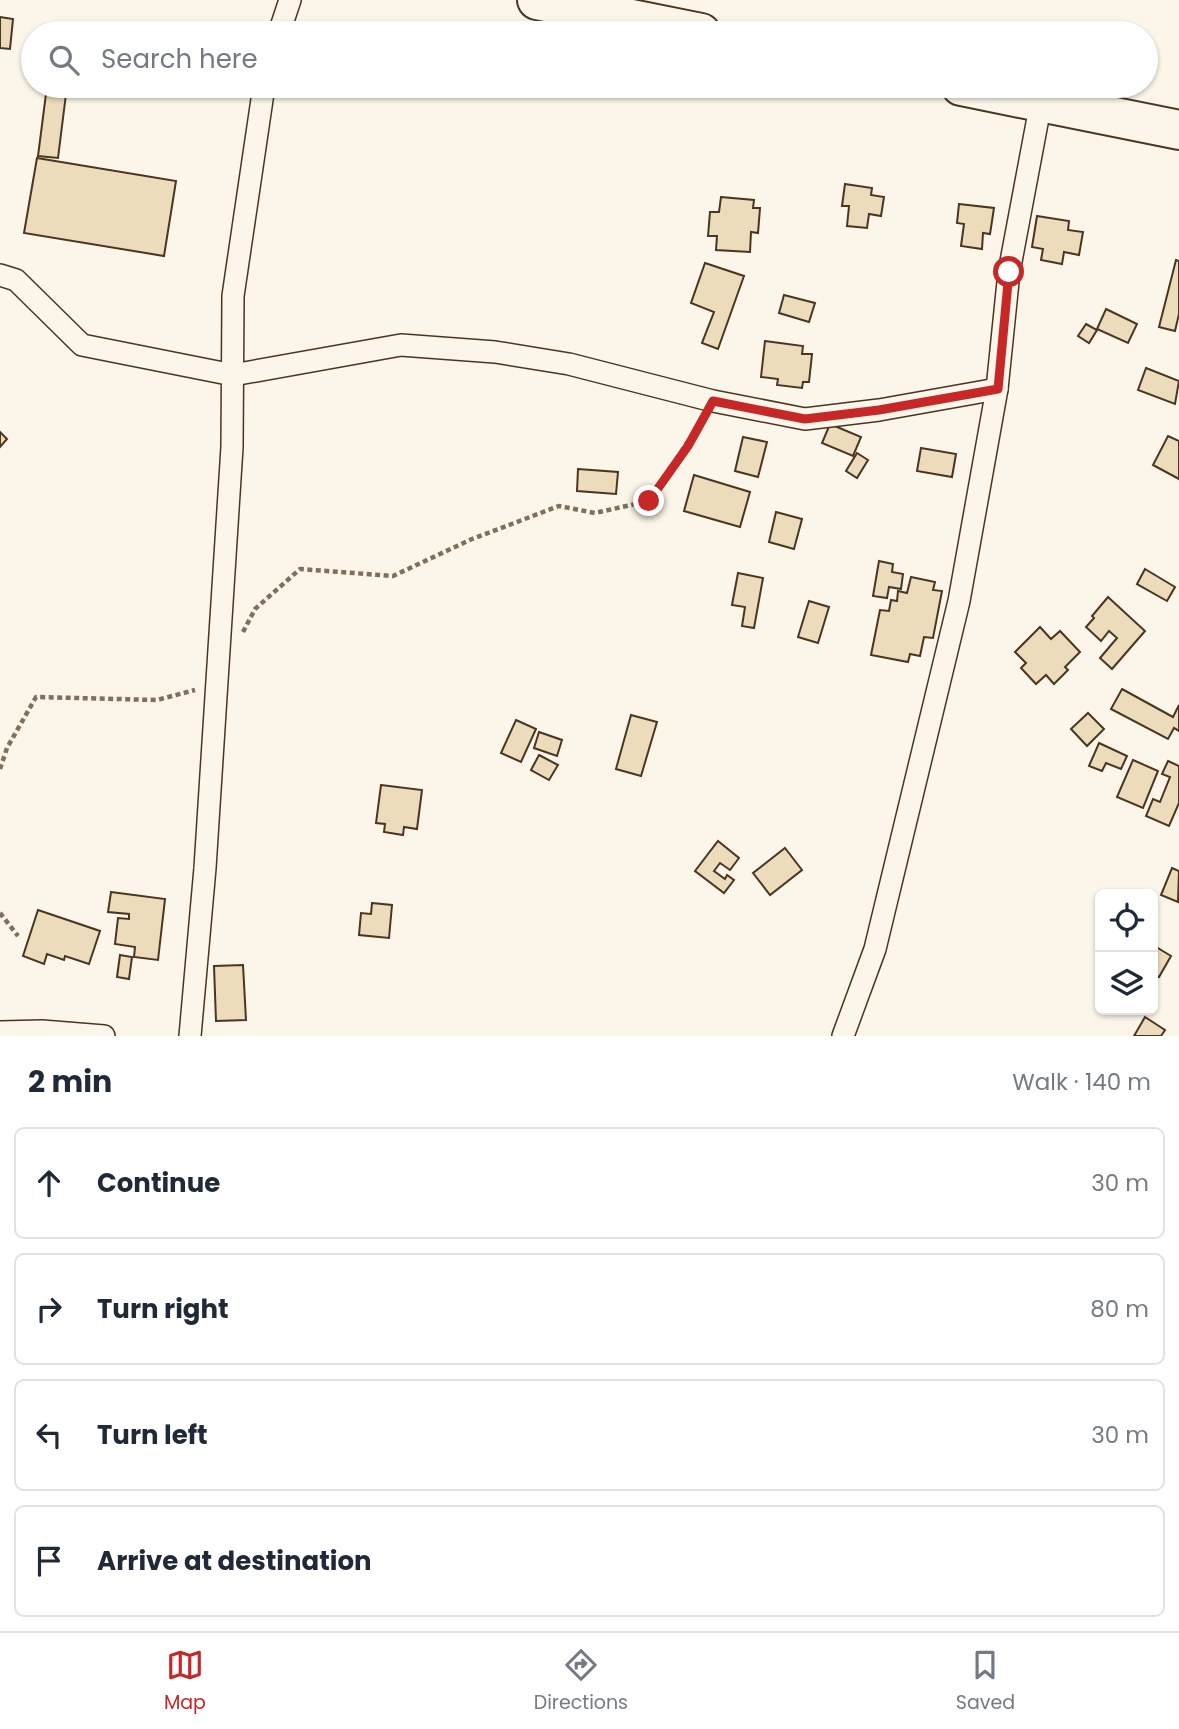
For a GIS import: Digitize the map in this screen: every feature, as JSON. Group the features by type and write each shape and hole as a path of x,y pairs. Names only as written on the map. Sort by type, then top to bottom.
{"highway":[{"path":"537,0 641,21"},
{"path":"1021,98 1179,130"}],"street":[{"path":"283,21 290,0"},
{"path":"190,1036 232,447 233,296 262,98"},
{"path":"843,1036 876,949 959,601 998,389 1009,272 1041,102"},
{"path":"0,275 16,280 82,345 233,375 401,345 495,352 569,364 713,401 805,419 879,410 998,389"},
{"path":"0,1032 42,1031 104,1036"}],"path":[{"path":"239,641 255,609 300,569 393,576 472,539 559,506 595,513 649,501 688,446 713,401"},
{"path":"0,769 7,748 36,697 157,700 217,684"},
{"path":"0,913 18,936"}],"building":[{"path":"0,17 13,19 10,49 0,48"},
{"path":"45,98 66,98 58,158 38,156"},
{"path":"37,158 176,181 164,256 24,233"},
{"path":"845,184 872,188 871,195 884,197 881,216 869,214 867,228 847,226 849,206 842,206"},
{"path":"721,197 754,200 753,208 760,208 758,233 751,232 750,252 716,250 717,236 708,236 710,212 719,212"},
{"path":"959,204 994,208 990,234 983,233 982,249 961,246 964,224 957,223"},
{"path":"1037,216 1069,221 1068,230 1083,232 1079,255 1064,252 1062,264 1041,260 1043,249 1032,247"},
{"path":"1176,260 1179,261 1179,314 1175,331 1159,327"},
{"path":"705,263 744,276 718,349 702,343 714,312 691,303"},
{"path":"784,295 815,303 809,322 779,313"},
{"path":"1106,309 1137,324 1128,343 1097,329"},
{"path":"1086,324 1097,330 1089,343 1078,336"},
{"path":"765,341 803,346 802,354 812,354 809,382 803,382 802,388 777,385 778,379 761,377"},
{"path":"1146,368 1179,381 1175,404 1138,390"},
{"path":"830,424 861,437 853,456 822,443"},
{"path":"0,432 7,439 0,447"},
{"path":"1168,436 1179,441 1179,479 1153,465"},
{"path":"743,437 767,442 758,477 735,471"},
{"path":"921,448 956,454 952,477 917,471"},
{"path":"857,453 868,460 857,478 846,471"},
{"path":"578,469 618,472 616,494 577,491"},
{"path":"694,475 750,492 740,527 684,511"},
{"path":"776,512 802,519 794,549 769,542"},
{"path":"879,561 893,564 892,572 903,574 901,589 889,587 887,598 873,596"},
{"path":"1145,569 1175,587 1167,601 1137,584"},
{"path":"738,573 763,578 754,628 742,626 745,607 732,605"},
{"path":"911,577 935,582 933,590 942,591 933,638 924,637 920,656 910,654 908,662 871,655 880,610 889,611 891,600 897,601 898,591 907,593"},
{"path":"1108,597 1145,631 1112,669 1100,658 1117,638 1109,631 1101,641 1086,627"},
{"path":"809,601 829,607 818,643 798,637"},
{"path":"1040,627 1051,639 1060,631 1080,652 1065,667 1068,670 1054,684 1046,675 1036,684 1021,668 1026,663 1015,652"},
{"path":"1122,689 1173,717 1179,705 1179,731 1174,728 1168,739 1111,709"},
{"path":"1088,713 1104,729 1087,746 1071,729"},
{"path":"631,715 657,722 641,776 616,769"},
{"path":"516,720 536,729 521,762 501,753"},
{"path":"539,732 562,740 557,756 534,748"},
{"path":"1099,743 1127,756 1121,769 1106,763 1102,771 1089,766"},
{"path":"539,755 558,765 549,780 531,770"},
{"path":"1133,760 1158,771 1143,808 1117,797"},
{"path":"1168,761 1179,766 1179,803 1169,826 1146,816 1153,799 1160,802 1170,777 1162,774"},
{"path":"381,785 422,790 417,829 404,827 403,835 384,832 385,824 376,823"},
{"path":"718,841 739,858 730,870 720,863 714,871 725,879 727,875 734,880 724,893 695,871"},
{"path":"785,848 802,870 770,895 753,873"},
{"path":"1172,868 1179,871 1178,902 1161,895"},
{"path":"111,892 165,899 158,960 134,957 135,947 115,944 118,918 129,919 129,914 108,912"},
{"path":"372,903 392,905 389,938 359,935 361,913 371,914"},
{"path":"38,910 100,931 89,964 65,956 64,960 47,954 44,964 23,956"},
{"path":"1158,948 1171,956 1158,976"},
{"path":"120,955 132,957 129,979 117,977"},
{"path":"243,965 246,1020 216,1021 214,966"},
{"path":"1145,1017 1165,1030 1161,1036 1134,1036"}],"route":[{"path":"649,501 688,446 713,401 805,419 879,410 998,389 1009,272"}]}
